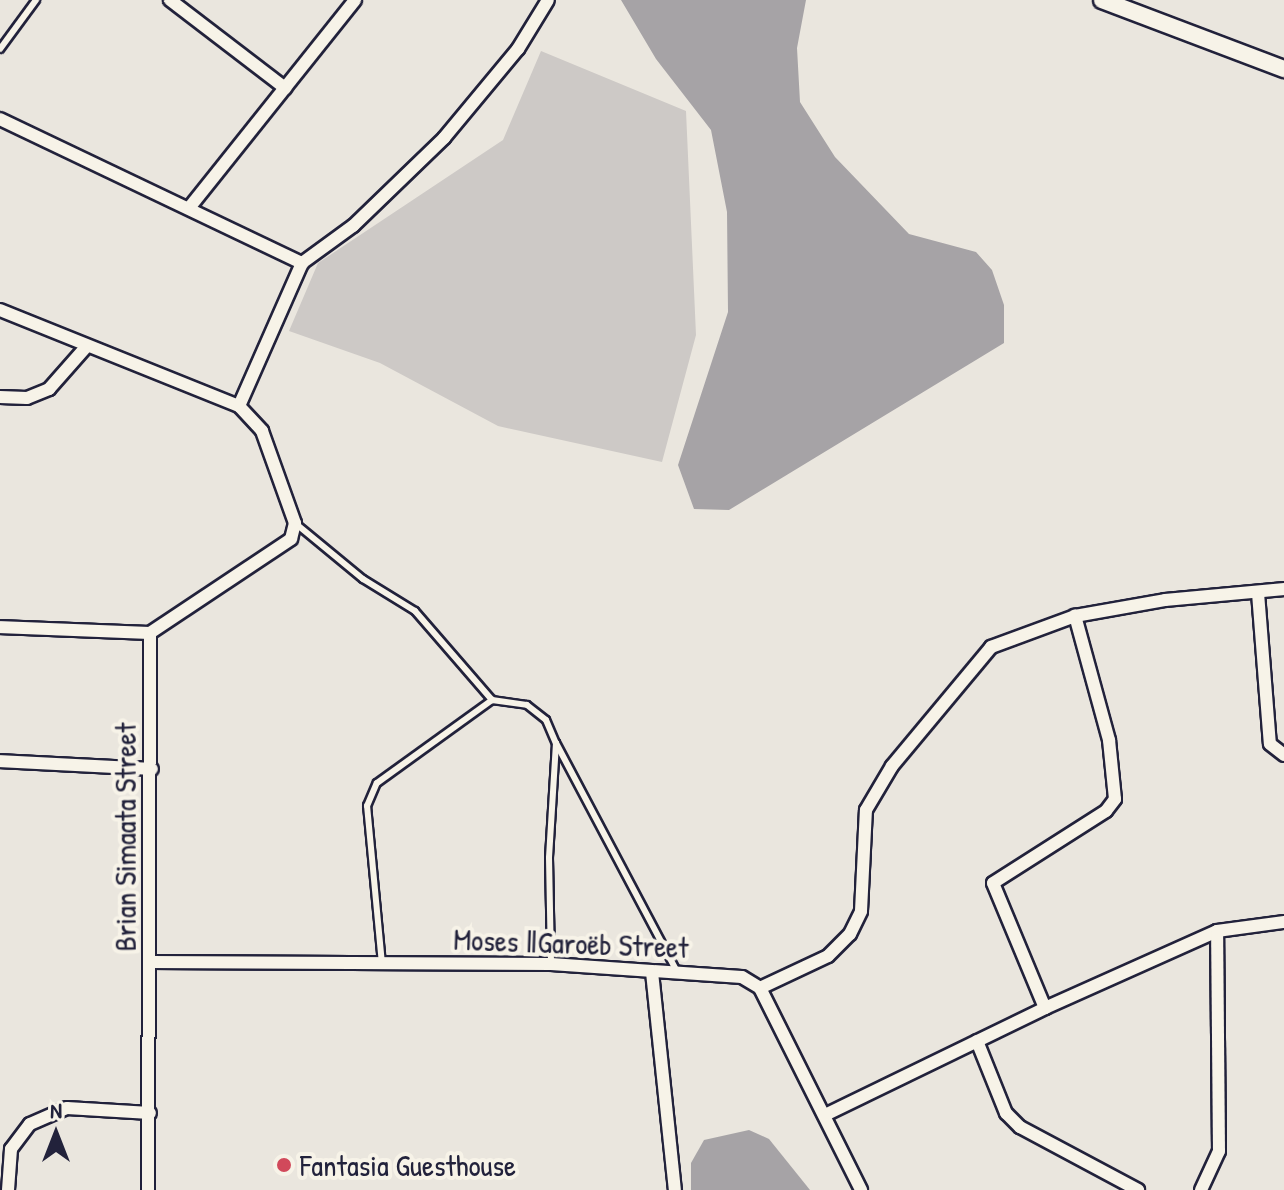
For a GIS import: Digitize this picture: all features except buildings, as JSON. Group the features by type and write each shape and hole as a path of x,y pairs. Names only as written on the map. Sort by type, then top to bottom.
{"street":[{"path":"170,0 285,88"},
{"path":"189,208 355,0"},
{"path":"239,406 302,263 353,226 444,138 518,49 548,0"},
{"path":"1102,0 1284,69"},
{"path":"0,119 302,263"},
{"path":"0,310 239,406 262,431 295,523 291,539 150,633 0,627"},
{"path":"0,397 27,398 49,389 86,347"},
{"path":"861,1190 760,988 828,956 850,934 861,911 866,810 892,766 991,647 1075,616 1165,600 1284,589"},
{"path":"1258,593 1270,744 1284,755"},
{"path":"1045,1008 993,883 1106,811 1115,799 1109,740 1075,616"},
{"name":"Brian Simaata Street","path":"148,1190 152,769 150,633"},
{"path":"0,761 152,769"},
{"path":"825,1115 1045,1008 1217,931 1284,922"},
{"path":"1201,1190 1219,1151 1217,931"},
{"name":"Moses ǁGaroëb Street","path":"151,962 551,964 742,977 760,988"},
{"path":"652,972 675,1190"},
{"path":"977,1041 1006,1113 1020,1127 1138,1190"},
{"path":"8,1190 5,1149 30,1124 67,1108 150,1113"}],"lane":[{"path":"0,49 36,0"},
{"path":"295,523 363,579 415,611 492,700 527,705 546,720 679,973"},
{"path":"382,964 367,806 377,783 492,700"},
{"path":"551,964 549,858 556,743"}],"shaded area":[{"path":"621,0 806,0 797,48 800,102 835,157 909,234 976,252 992,270 1004,305 1004,343 729,510 694,509 678,465 728,312 727,212 711,130 656,59"},
{"path":"541,51 686,111 696,335 662,462 498,426 380,363 289,331 318,263 503,140"},
{"path":"749,1130 769,1139 810,1190 691,1190 691,1163 704,1140"}],"place":[{"name":"Fantasia Guesthouse","path":"284,1165"}]}
